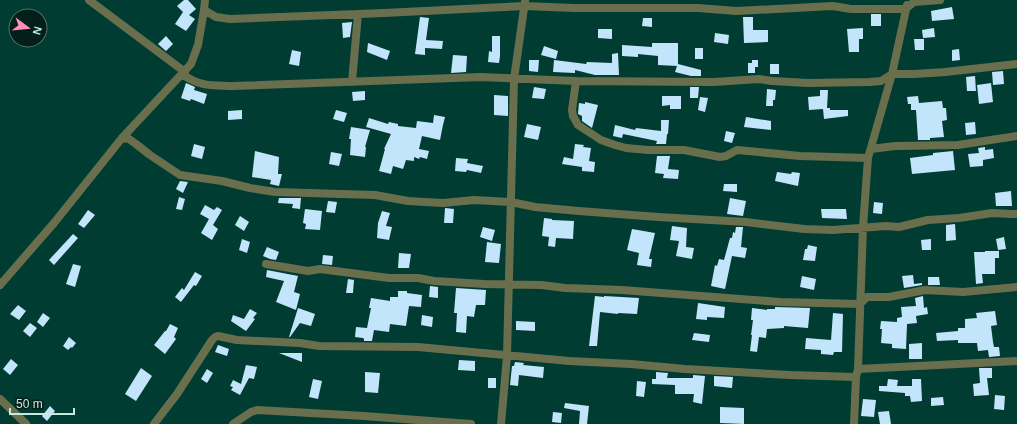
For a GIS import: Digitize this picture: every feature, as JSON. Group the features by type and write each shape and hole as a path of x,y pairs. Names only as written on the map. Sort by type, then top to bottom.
{"street":[{"path":"88,0 191,80 200,84 233,86 481,77 576,81 714,82 759,79 772,81 832,83 881,81 892,74 945,72 1017,64"},
{"path":"0,285 54,222 122,138 191,64 198,45 204,10 204,0"},
{"path":"854,424 863,228 868,158 892,74 900,42 905,9 909,0"},
{"path":"204,10 216,17 230,19 358,14 525,3 574,8 698,8 736,11 833,6 851,8 905,9 914,2 940,0"},
{"path":"501,424 507,356 514,79 525,3"},
{"path":"352,82 358,14"},
{"path":"576,81 572,110 575,121 578,125 601,140 614,145 648,150 684,150 720,157 726,156 737,150 800,156 868,158"},
{"path":"871,149 895,146 958,145 1017,136"},
{"path":"122,138 129,139 180,175 222,181 275,192 374,195 408,201 443,203 474,200 511,202 535,207 579,211 773,224 804,229 832,230 899,227 928,220 959,218 992,213 1017,214"},
{"path":"266,264 308,271 320,269 389,278 418,278 434,281 542,285 565,288 622,290 780,302 860,304 867,297 889,297 925,290 963,292 1017,287"},
{"path":"154,424 177,394 215,337 225,337 237,340 300,343 319,346 418,347 569,361 790,375 857,373 1017,361"},
{"path":"0,399 26,424"},
{"path":"233,424 251,412 257,410 471,424"}],"building":[{"path":"184,0 188,0 196,9 189,15 195,19 186,31 175,24 183,12 177,6"},
{"path":"952,7 954,19 932,21 931,11"},
{"path":"871,14 881,14 881,26 871,26"},
{"path":"420,17 429,18 426,40 443,41 442,49 425,48 425,55 415,54"},
{"path":"743,17 753,17 753,30 768,30 768,42 744,43"},
{"path":"643,18 652,18 652,27 642,26"},
{"path":"352,22 350,37 343,38 342,23"},
{"path":"863,28 863,39 859,39 859,52 849,52 847,29"},
{"path":"934,28 935,37 923,38 922,30"},
{"path":"598,29 612,29 612,39 598,38"},
{"path":"715,33 729,35 728,44 714,42"},
{"path":"166,36 173,44 166,51 158,44"},
{"path":"492,36 500,36 499,63 488,62 489,51 492,52"},
{"path":"914,39 924,39 924,50 915,50"},
{"path":"368,43 390,51 387,60 367,52"},
{"path":"652,43 678,43 678,64 701,70 701,76 691,76 675,72 677,66 658,65 658,56 638,54 638,57 622,56 622,45 652,47"},
{"path":"544,46 558,51 556,59 541,55"},
{"path":"695,48 703,48 703,59 695,59"},
{"path":"959,49 960,60 952,61 952,50"},
{"path":"292,50 301,52 299,66 289,64"},
{"path":"618,53 619,75 595,75 575,70 575,73 553,72 554,60 586,64 587,62 612,63 612,54"},
{"path":"453,55 467,56 466,72 451,73"},
{"path":"529,60 539,60 538,72 529,71"},
{"path":"752,60 758,60 758,67 755,67 755,73 748,73 748,63 752,63"},
{"path":"770,64 779,64 779,74 770,74"},
{"path":"1003,71 1004,84 993,85 992,72"},
{"path":"975,76 976,91 967,91 966,77"},
{"path":"186,83 195,87 194,90 207,94 204,104 191,99 190,101 181,98"},
{"path":"991,83 993,102 979,104 977,85"},
{"path":"534,87 546,89 544,99 532,98"},
{"path":"690,87 699,87 698,98 690,98"},
{"path":"767,89 776,90 773,106 766,106"},
{"path":"820,90 828,90 827,108 830,108 830,110 848,110 848,116 824,119 823,109 809,110 808,97 820,96"},
{"path":"365,91 365,100 353,101 352,92"},
{"path":"494,95 508,96 508,116 494,115"},
{"path":"662,96 681,96 681,109 670,109 670,105 662,106"},
{"path":"918,96 919,103 942,101 943,108 946,108 947,120 942,121 944,137 930,138 930,140 918,140 916,110 911,110 911,104 908,104 907,97"},
{"path":"700,97 708,98 705,112 698,110"},
{"path":"585,102 598,105 592,128 582,121 582,116 578,114 579,103 585,104"},
{"path":"242,110 242,119 228,120 228,111"},
{"path":"336,110 347,113 344,122 333,119"},
{"path":"434,115 445,117 440,140 422,136 419,149 429,151 427,159 420,157 419,159 414,157 414,161 406,160 403,169 393,166 391,174 379,171 384,149 391,134 366,127 369,118 388,124 389,122 398,124 398,126 416,128 417,121 433,123"},
{"path":"746,117 771,121 771,130 744,127"},
{"path":"661,120 669,120 666,144 656,144 657,141 623,134 622,138 613,136 615,125 635,130 636,128 661,131"},
{"path":"975,122 976,134 966,135 965,123"},
{"path":"527,124 541,127 538,140 524,137"},
{"path":"351,127 370,130 365,147 365,157 350,155 351,139 349,139"},
{"path":"726,131 735,133 732,143 724,141"},
{"path":"194,144 205,147 202,159 191,156"},
{"path":"575,144 584,145 583,147 591,148 589,161 595,162 594,172 582,171 582,167 562,164 564,157 573,159"},
{"path":"985,147 985,150 993,149 994,158 983,160 983,166 970,167 968,154 979,153 978,148"},
{"path":"255,151 279,157 278,174 282,174 279,186 270,184 271,180 252,177"},
{"path":"953,151 955,170 912,174 910,158 933,155 933,153"},
{"path":"331,152 342,154 339,166 329,164"},
{"path":"657,156 670,156 668,169 679,170 678,179 663,178 664,174 655,173"},
{"path":"456,158 468,159 467,163 483,166 481,173 467,170 466,172 455,171"},
{"path":"777,172 791,174 792,172 800,173 798,186 775,181"},
{"path":"180,181 188,182 183,193 176,189"},
{"path":"724,184 737,184 737,192 723,191"},
{"path":"1011,191 1012,206 996,206 995,193"},
{"path":"179,197 185,199 182,210 176,209"},
{"path":"279,198 301,198 300,209 292,208 293,204 278,203"},
{"path":"730,198 746,201 743,216 727,214"},
{"path":"328,201 337,202 335,213 326,212"},
{"path":"874,202 883,203 882,214 873,213"},
{"path":"205,205 214,210 217,207 222,210 213,225 218,229 212,240 201,233 209,219 200,214"},
{"path":"445,208 454,209 453,223 444,223"},
{"path":"305,209 322,211 320,230 305,229 306,224 303,223"},
{"path":"821,209 846,209 847,219 822,218"},
{"path":"88,210 95,215 84,228 78,224"},
{"path":"382,211 390,213 386,226 392,227 389,240 377,238 378,223"},
{"path":"240,216 249,222 244,231 235,225"},
{"path":"544,218 574,221 573,239 556,238 555,247 548,246 549,237 542,236"},
{"path":"955,224 956,240 946,241 946,225"},
{"path":"672,226 687,228 686,247 694,248 692,259 676,256 679,241 670,240"},
{"path":"483,227 495,230 492,241 480,237"},
{"path":"736,227 743,227 741,247 747,248 745,258 732,256 725,289 711,286 715,265 717,266 719,259 724,260 730,238 732,238 733,232 735,233"},
{"path":"632,229 655,233 649,259 652,259 651,267 637,265 639,253 627,250"},
{"path":"73,234 78,238 54,265 49,260"},
{"path":"1004,237 1006,249 998,250 996,239"},
{"path":"242,239 250,242 247,253 239,250"},
{"path":"931,239 931,250 922,250 921,240"},
{"path":"487,242 501,244 499,263 485,262"},
{"path":"808,245 817,247 815,261 803,260 805,249 807,249"},
{"path":"267,247 279,252 276,260 263,256"},
{"path":"999,251 999,258 995,258 995,274 982,274 983,283 976,284 974,252"},
{"path":"399,253 411,254 409,268 398,268"},
{"path":"323,255 333,256 332,265 322,264"},
{"path":"73,264 81,266 75,287 66,284"},
{"path":"267,270 298,276 294,292 300,294 296,310 276,302 284,281 266,277"},
{"path":"195,272 202,276 196,286 194,285 181,302 175,297 182,288 184,290"},
{"path":"913,275 914,284 922,283 922,285 904,288 902,276"},
{"path":"802,276 816,279 814,290 800,287"},
{"path":"928,277 939,277 940,285 928,285"},
{"path":"348,279 354,280 353,293 346,293"},
{"path":"430,286 438,287 438,298 429,297"},
{"path":"456,288 486,290 485,305 476,305 474,317 467,316 466,333 456,332 457,313 454,313"},
{"path":"398,291 407,291 407,293 422,295 421,307 409,306 406,326 390,324 389,332 374,330 372,341 364,341 363,338 355,337 356,327 367,328 371,308 369,308 371,298 390,301 390,297 398,297"},
{"path":"595,296 639,298 637,314 600,312 597,346 589,346"},
{"path":"923,296 924,308 927,307 928,314 916,316 917,323 907,324 906,349 892,348 892,344 881,343 881,321 897,322 897,318 902,317 901,307 916,306 915,298"},
{"path":"698,303 725,307 724,318 707,317 707,320 696,319"},
{"path":"18,305 26,311 19,320 10,314"},
{"path":"775,307 810,308 808,328 784,326 784,328 767,329 766,338 759,337 757,352 750,351 753,320 751,320 752,308 767,310 775,309"},
{"path":"298,308 315,314 311,326 300,323 289,337"},
{"path":"250,309 257,313 253,318 255,319 246,331 231,321 233,315 244,319"},
{"path":"995,311 997,325 991,326 994,347 999,347 1000,356 989,357 988,350 978,351 977,343 958,343 958,340 937,341 936,333 958,331 958,328 965,328 965,319 977,318 976,313"},
{"path":"43,313 50,318 43,327 37,322"},
{"path":"833,313 843,314 842,352 834,352 833,355 821,354 821,350 805,349 806,338 831,340"},
{"path":"422,315 433,317 432,327 421,325"},
{"path":"516,321 535,322 535,331 516,330"},
{"path":"30,323 37,328 30,337 23,331"},
{"path":"170,324 178,328 174,337 176,339 165,354 154,345"},
{"path":"694,333 710,335 709,342 692,340"},
{"path":"69,337 76,343 68,350 63,346"},
{"path":"922,343 922,359 909,359 909,344"},
{"path":"218,345 229,349 227,356 215,352"},
{"path":"279,353 302,353 302,362"},
{"path":"11,359 18,365 10,375 3,369"},
{"path":"459,360 475,361 475,371 458,370"},
{"path":"515,362 524,363 523,365 544,367 543,378 519,375 518,386 510,385 512,366 514,366"},
{"path":"246,365 257,367 254,379 249,378 240,395 231,390 233,387 230,386 233,380 241,384"},
{"path":"141,368 152,376 136,401 125,394"},
{"path":"979,368 992,368 992,378 987,378 989,395 974,396 973,384 980,383"},
{"path":"207,369 213,373 207,383 201,379"},
{"path":"365,372 380,373 378,393 365,392"},
{"path":"656,372 668,373 667,378 693,378 693,375 705,376 702,404 693,402 694,394 675,394 675,385 652,384 652,379 656,379"},
{"path":"714,376 733,377 732,388 714,386"},
{"path":"488,378 496,378 496,388 488,388"},
{"path":"313,379 322,381 318,399 309,397"},
{"path":"888,379 898,380 897,386 912,386 912,379 921,379 922,401 911,402 910,396 905,396 905,393 879,391 879,386 887,386"},
{"path":"637,381 646,382 644,397 636,396"},
{"path":"995,395 1005,396 1004,410 994,409"},
{"path":"943,397 944,405 931,406 931,398"},
{"path":"863,399 876,400 874,417 861,416"},
{"path":"565,403 589,406 587,424 579,424 580,411 564,408"},
{"path":"50,406 55,411 47,421 42,416"},
{"path":"720,407 744,408 744,424 720,423"},
{"path":"889,411 891,424 880,424 878,412"},
{"path":"553,412 562,413 561,423 552,422"}]}
